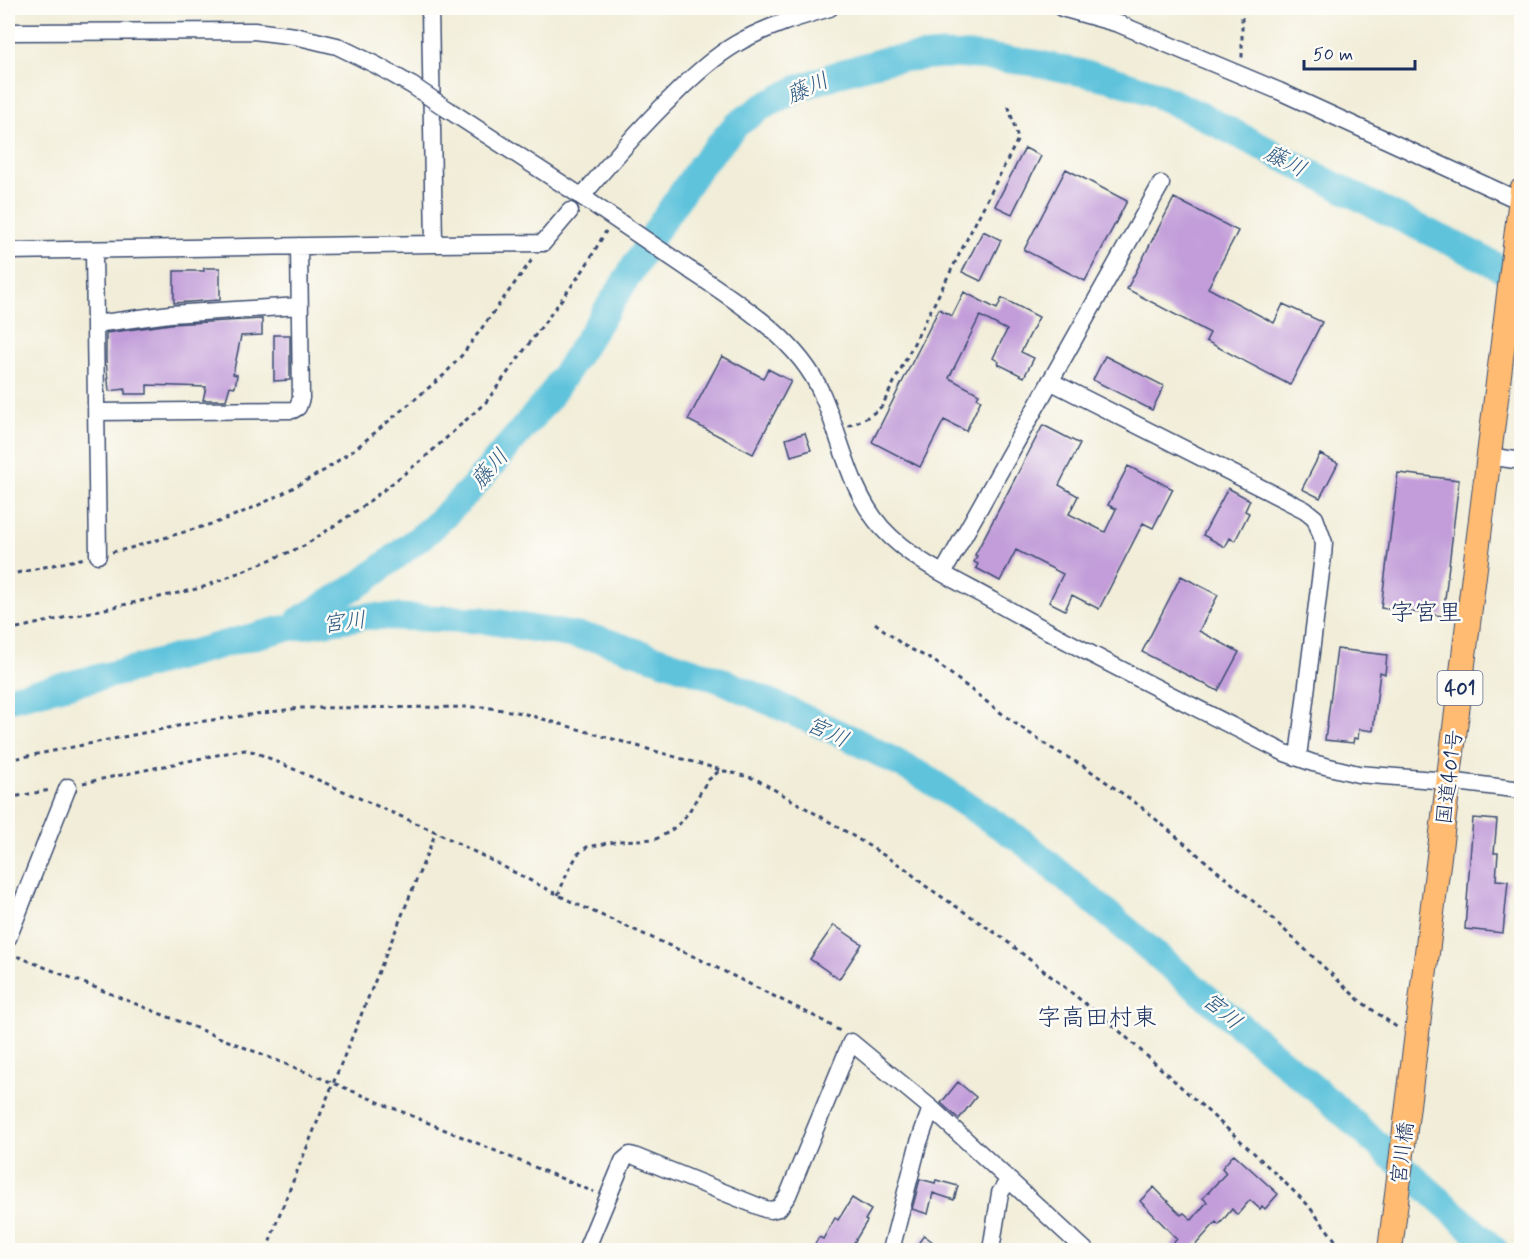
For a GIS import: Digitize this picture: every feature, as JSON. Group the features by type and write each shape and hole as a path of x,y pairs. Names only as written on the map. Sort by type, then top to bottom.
{"highway":[{"name":"国道401号","path":"1415,1048 1520,199"},
{"name":"宮川橋","path":"1390,1251 1415,1048"}],"street":[{"path":"430,8 434,244"},
{"path":"589,196 643,124 692,77 736,44 795,18 830,8"},
{"path":"1062,8 1119,24 1279,91 1520,199"},
{"path":"8,32 254,31 295,36 337,46 376,65 589,196 774,331 794,350 821,391 862,499 881,526 907,552 1041,628 1285,753 1312,763 1358,774 1448,781 1521,790"},
{"path":"943,573 1161,184"},
{"path":"8,251 543,243 570,211"},
{"path":"97,412 293,410 298,407 301,398 299,246"},
{"path":"94,250 99,555"},
{"path":"95,324 170,314 300,306"},
{"path":"1050,381 1305,510 1316,518 1324,543 1298,757"},
{"path":"1488,456 1521,461"},
{"path":"8,938 68,787"},
{"path":"586,1251 623,1161 630,1155 765,1209 779,1208 788,1195 851,1042 931,1108 1085,1251"},
{"path":"891,1251 918,1145 931,1108"},
{"path":"992,1251 1000,1193 1008,1181"}],"path":[{"path":"1242,8 1243,76"},
{"path":"835,430 871,417 882,406 1018,139 1008,104"},
{"path":"8,630 201,588 304,546 362,507 423,459 486,402 584,269 608,228"},
{"path":"8,575 127,549 218,522 280,495 324,470 360,445 444,375 483,326 543,243"},
{"path":"875,623 903,645 934,661 1042,742 1085,767 1140,806 1260,907 1360,1001 1415,1048"},
{"path":"8,760 198,722 300,708 484,707 522,713 756,779 906,868 924,885 1000,936 1116,1028 1307,1204 1343,1251"},
{"path":"8,798 246,750 255,752 436,832 558,895 695,957 820,1019 842,1033 851,1042"},
{"path":"558,895 578,854 587,847 656,839 669,832 690,810 707,781 718,772 725,771"},
{"path":"267,1251 278,1218 436,832"},
{"path":"8,952 333,1083 608,1198"}],"building":[{"path":"1025,148 1041,156 1012,214 995,206"},
{"path":"1066,169 1127,201 1085,281 1024,250"},
{"path":"1174,198 1238,231 1208,288 1274,323 1283,304 1322,322 1290,385 1206,341 1210,333 1127,289"},
{"path":"983,231 1001,240 981,281 962,272"},
{"path":"204,268 220,268 220,300 174,303 174,271 204,271"},
{"path":"964,292 997,309 1002,298 1039,317 1021,352 1034,358 1024,377 998,364 999,362 993,358 1007,330 980,316 949,378 979,394 977,398 981,400 966,431 944,420 920,467 872,442 939,309 952,316"},
{"path":"262,319 262,335 241,336 233,374 237,375 235,387 230,386 226,400 203,400 206,387 147,385 147,394 125,394 125,389 109,391 106,333 171,324"},
{"path":"274,335 290,335 290,380 274,381"},
{"path":"722,356 763,378 768,369 791,381 753,454 688,420"},
{"path":"1105,356 1164,386 1152,410 1093,380"},
{"path":"1043,425 1080,444 1059,485 1078,496 1069,514 1105,532 1116,509 1108,505 1128,466 1173,489 1153,528 1143,523 1099,609 1072,595 1065,610 1049,602 1063,574 1016,550 1000,581 976,568 978,564 974,562 977,556 975,555"},
{"path":"805,433 811,450 791,456 786,439"},
{"path":"1320,454 1338,463 1320,498 1302,489"},
{"path":"1398,473 1459,480 1443,616 1381,608"},
{"path":"1228,488 1250,500 1245,511 1249,513 1235,541 1230,538 1225,547 1203,535"},
{"path":"1181,576 1218,595 1199,631 1239,652 1218,691 1142,652"},
{"path":"1337,649 1387,655 1385,674 1380,672 1373,731 1359,729 1358,739 1354,738 1353,743 1325,740"},
{"path":"1473,818 1497,820 1494,853 1498,853 1496,880 1508,881 1503,933 1465,929"},
{"path":"834,925 862,944 839,979 810,959"},
{"path":"958,1082 976,1097 959,1119 941,1103"},
{"path":"1234,1154 1278,1194 1265,1209 1262,1206 1260,1209 1250,1200 1237,1215 1232,1209 1219,1225 1216,1222 1190,1251 1166,1251 1177,1239 1140,1201 1154,1187 1181,1215 1184,1213 1192,1220 1207,1202 1203,1198 1226,1173 1222,1168"},
{"path":"920,1179 935,1183 936,1180 958,1186 954,1200 933,1193 928,1214 912,1209"},
{"path":"852,1198 871,1210 849,1251 811,1251 819,1237 823,1239 835,1218 838,1220"},
{"path":"924,1235 944,1251 913,1251"}],"waterway":[{"name":"藤川","path":"299,620 363,582 431,529 472,488 549,398 661,223 701,165 736,125 762,107 799,88 886,60 942,55 977,56 1035,63 1111,79 1151,92 1472,253 1522,281"},
{"name":"宮川","path":"8,699 134,669 282,629 367,616 482,620 602,640 723,681 852,739 923,776 1022,841 1334,1105 1495,1250"}],"district":[{"name":"字宮里","path":"1426,612"},
{"name":"字高田村東","path":"1097,1017"}]}
